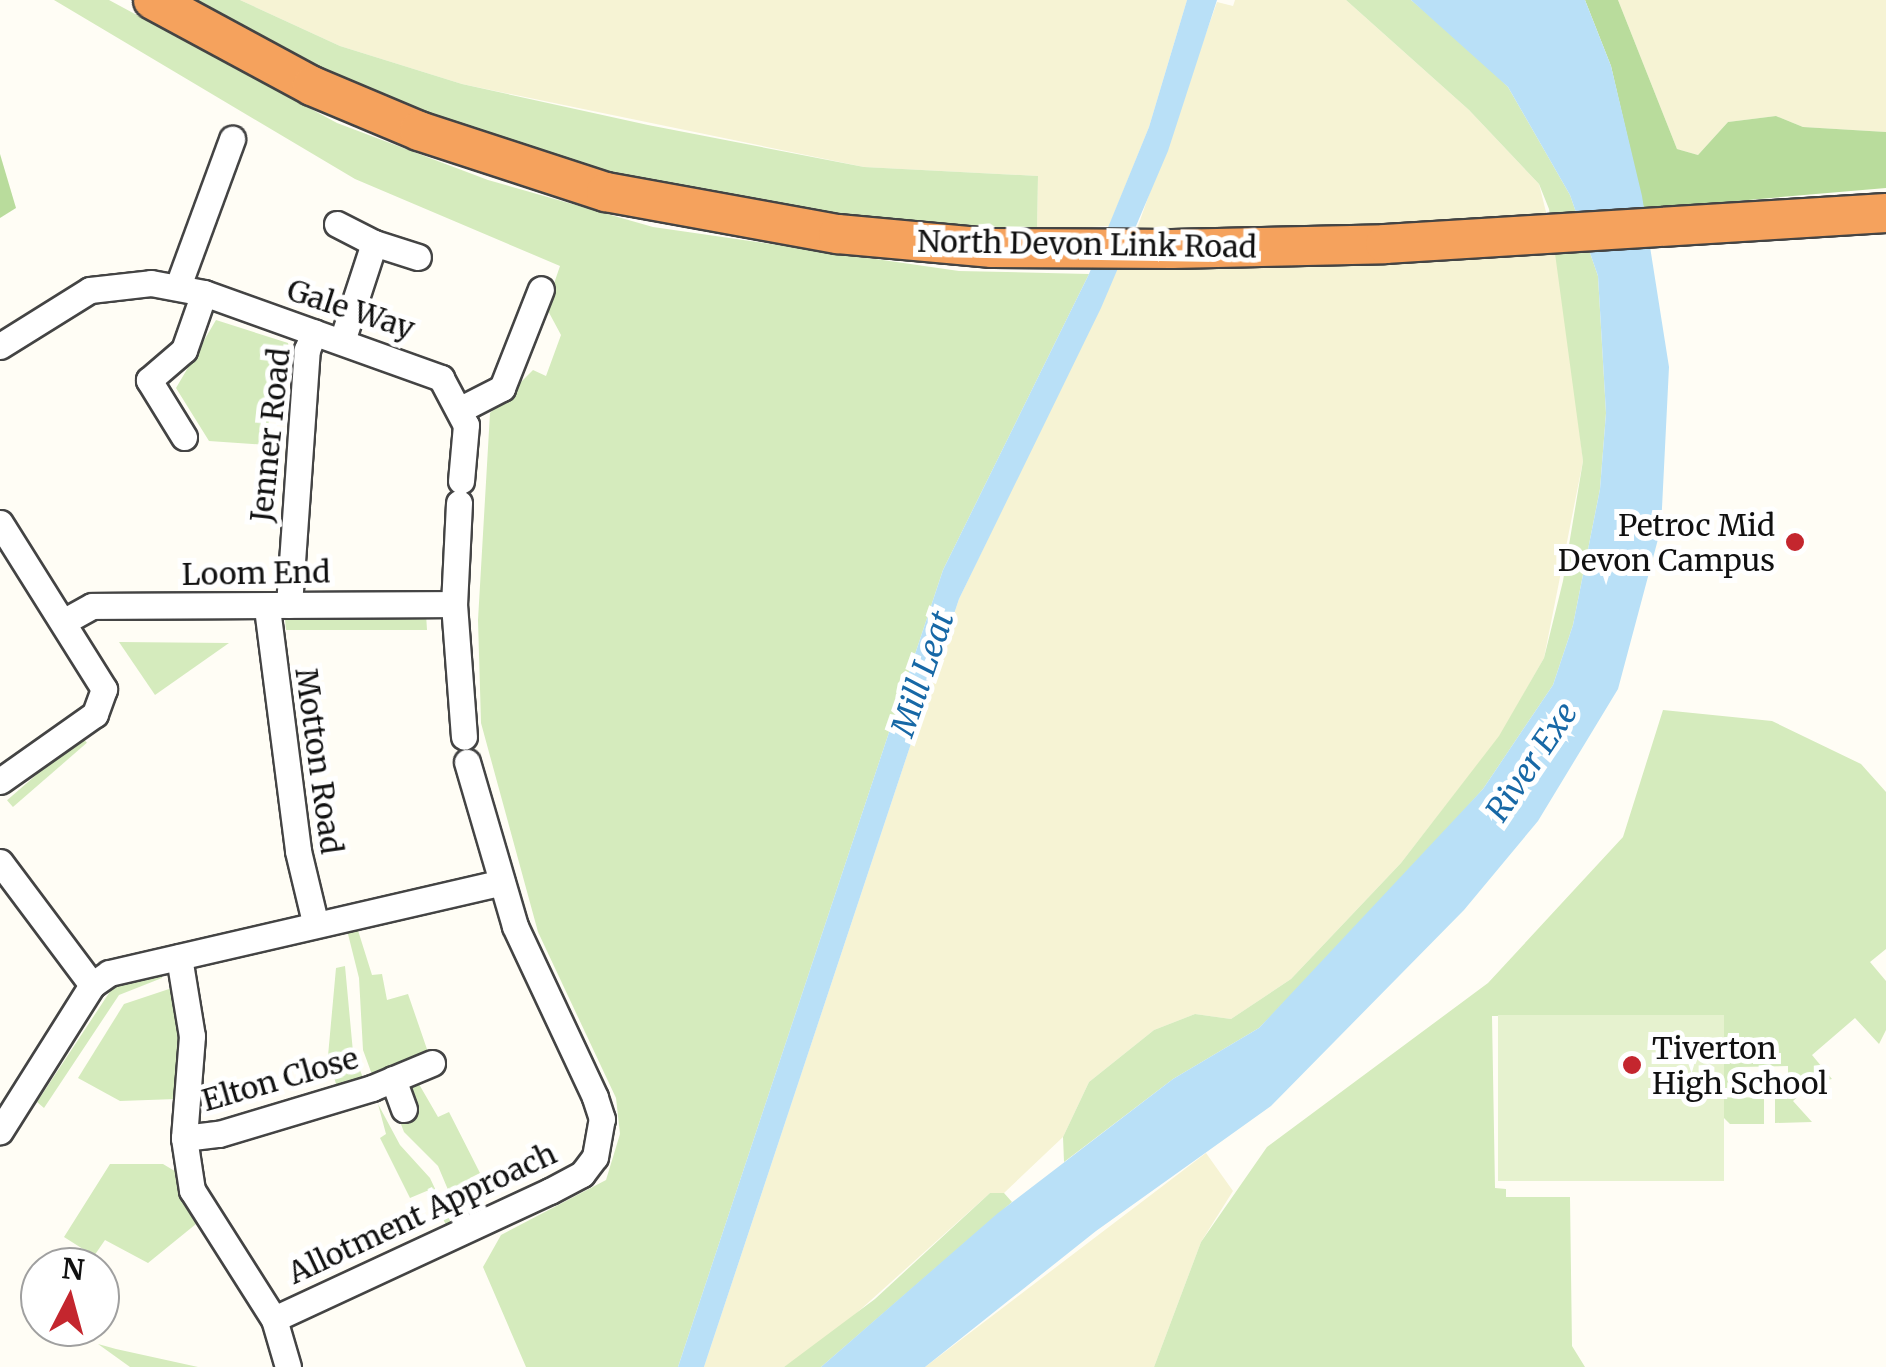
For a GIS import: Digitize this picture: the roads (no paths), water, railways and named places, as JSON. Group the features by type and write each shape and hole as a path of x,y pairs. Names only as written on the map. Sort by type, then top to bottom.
{"highway":[{"name":"North Devon Link Road","path":"153,0 263,62 419,132 606,192 838,234 992,248 1385,244 1878,214"}],"street":[{"path":"178,286 232,139"},
{"path":"337,224 374,243 418,257"},
{"path":"342,342 374,243"},
{"name":"Gale Way","path":"0,346 90,290 119,283 178,286 442,378 462,408"},
{"path":"454,604 462,408 502,388 542,289"},
{"path":"184,437 149,380 184,350 204,293"},
{"name":"Jenner Road","path":"278,606 307,350 314,332"},
{"path":"0,523 99,674 103,703 0,781"},
{"name":"Loom End","path":"63,622 92,606 454,604"},
{"name":"Allotment Approach","path":"274,1318 550,1191 582,1174 595,1158 602,1119 530,966 466,750 454,604"},
{"name":"Motton Road","path":"278,606 292,812 315,922"},
{"path":"0,862 92,985"},
{"path":"0,1131 92,985 109,973 315,922 502,882"},
{"path":"179,956 192,1036 184,1138 192,1190 274,1318 288,1367"},
{"name":"Elton Close","path":"184,1138 219,1134 432,1063"},
{"name":"Elton Close","path":"393,1079 404,1109"}],"water":[{"name":"Mill Leat","path":"1187,0 1217,0 1168,151 1101,308 959,599 704,1367 678,1367 943,570 1089,274 1149,127"},
{"name":"River Exe","path":"1411,0 1585,0 1611,66 1642,196 1669,367 1661,528 1618,689 1538,821 1464,910 1271,1106 1096,1231 925,1367 821,1367 998,1213 1173,1079 1259,1028 1483,789 1553,685 1573,625 1600,489 1606,413 1598,276 1570,195 1508,87"}],"place":[{"name":"Petroc Mid Devon Campus","path":"1795,542"},
{"name":"Tiverton High School","path":"1632,1065"}]}
